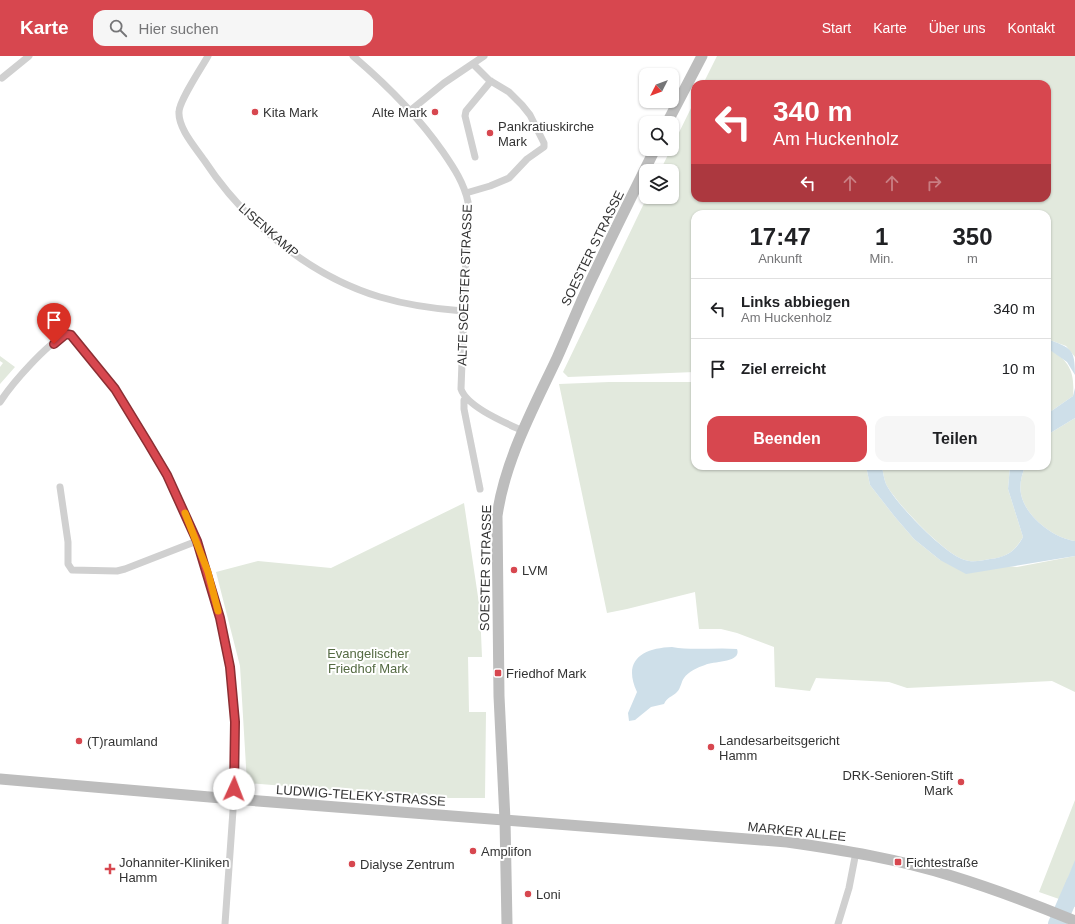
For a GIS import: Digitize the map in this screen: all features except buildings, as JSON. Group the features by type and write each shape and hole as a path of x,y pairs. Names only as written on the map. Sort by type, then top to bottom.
{"street":[{"path":"2,78 29,56"},
{"name":"LISENKAMP","path":"208,56 179,107 179,118 184,130 220,183 242,208 284,246 310,265 337,280 378,297 407,304 463,311"},
{"name":"ALTE SOESTER STRASSE","path":"353,56 375,75 424,124 455,170 466,192 468,202 461,389 466,398 464,400 464,409 480,489"},
{"path":"411,110 444,83 484,56"},
{"path":"671,116 702,56"},
{"path":"466,192 490,186 509,178 528,159 544,146 544,143 530,115 522,104 509,92 491,81 473,64"},
{"path":"475,157 465,116 466,111 491,81"},
{"name":"SOESTER STRASSE","path":"507,924 505,820 498,696 497,516 505,477 523,432 595,272 652,156"},
{"path":"0,402 25,372 59,338 66,334 75,339 115,389 167,475 197,541 220,618 230,667 235,722 235,782 225,924"},
{"path":"466,398 523,432"},
{"path":"60,487 68,542 68,564 72,570 125,569 197,541"},
{"name":"LUDWIG-TELEKY-STRASSE","path":"0,779 505,820"},
{"name":"MARKER ALLEE","path":"505,820 787,842 856,852 951,875 1044,908 1075,921"},
{"path":"838,924 849,888 856,852"}],"green space":[{"path":"717,56 1075,56 1075,357 1066,346 1051,340 1051,210 691,210 691,372 568,377 563,372 644,204 679,204 679,164 663,164 667,156 679,156 679,132 691,108 691,202 1051,202 1051,80 705,80"},
{"path":"1051,350 1061,357 1069,367 1073,380 1073,396 1051,411"},
{"path":"0,356 15,367 0,384 0,367 3,363 0,361"},
{"path":"609,382 691,382 691,470 867,470 870,485 895,517 914,539 940,560 1017,567 1075,556 1075,692 1052,681 907,688 889,682 816,678 810,691 775,687 774,647 737,633 721,629 699,629 695,592 607,613 559,384"},
{"path":"1075,418 1075,541 1049,531 1041,525 1028,510 1021,494 1020,487 1024,470 1051,470 1051,433"},
{"path":"883,470 1010,470 1008,489 1023,537 1014,550 1001,557 976,561 962,559 943,547 920,526 891,492 884,478"},
{"name":"Evangelischer Friedhof Mark","path":"464,503 480,610 482,657 468,657 469,712 486,712 485,798 433,798 247,783 240,666 216,572 258,561 331,568"},
{"path":"1075,800 1075,862 1059,899 1039,892"}],"shaded area":[{"path":"1051,341 1070,350 1074,359 1075,375 1067,362 1051,351"},
{"path":"1075,388 1075,418 1051,433 1051,411 1073,396"},
{"path":"867,470 883,470 886,484 891,492 920,526 954,555 965,560 980,561 996,558 1010,553 1023,537 1008,489 1010,470 1024,470 1020,487 1021,494 1028,510 1041,525 1049,531 1075,541 1075,556 966,574 940,560 914,539 870,485"},
{"path":"672,647 688,649 737,649 737,654 735,657 726,661 709,664 693,670 684,678 677,692 668,698 664,704 651,707 635,720 629,721 628,713 637,692 633,681 632,672 634,664 644,653 652,650"},
{"path":"1075,860 1075,907 1059,899"}],"waterway":[{"path":"1057,924 1075,883"}],"slow traffic":[{"path":"185,513 208,572 218,611"}],"place":[{"name":"Kita Mark","path":"255,112"},
{"name":"Alte Mark","path":"435,112"},
{"name":"Pankratiuskirche Mark","path":"490,133"},
{"name":"LVM","path":"514,570"},
{"name":"Friedhof Mark","path":"498,673"},
{"name":"(T)raumland","path":"79,741"},
{"name":"Landesarbeitsgericht Hamm","path":"711,747"},
{"name":"DRK-Senioren-Stift Mark","path":"961,782"},
{"name":"Amplifon","path":"473,851"},
{"name":"Fichtestraße","path":"898,862"},
{"name":"Dialyse Zentrum","path":"352,864"},
{"name":"Johanniter-Kliniken Hamm","path":"110,869"},
{"name":"Loni","path":"528,894"}],"route":[{"path":"54,344 59,338 66,334 71,335 115,389 167,475 197,541 208,572 220,618 230,667 235,722 234,789"}]}
